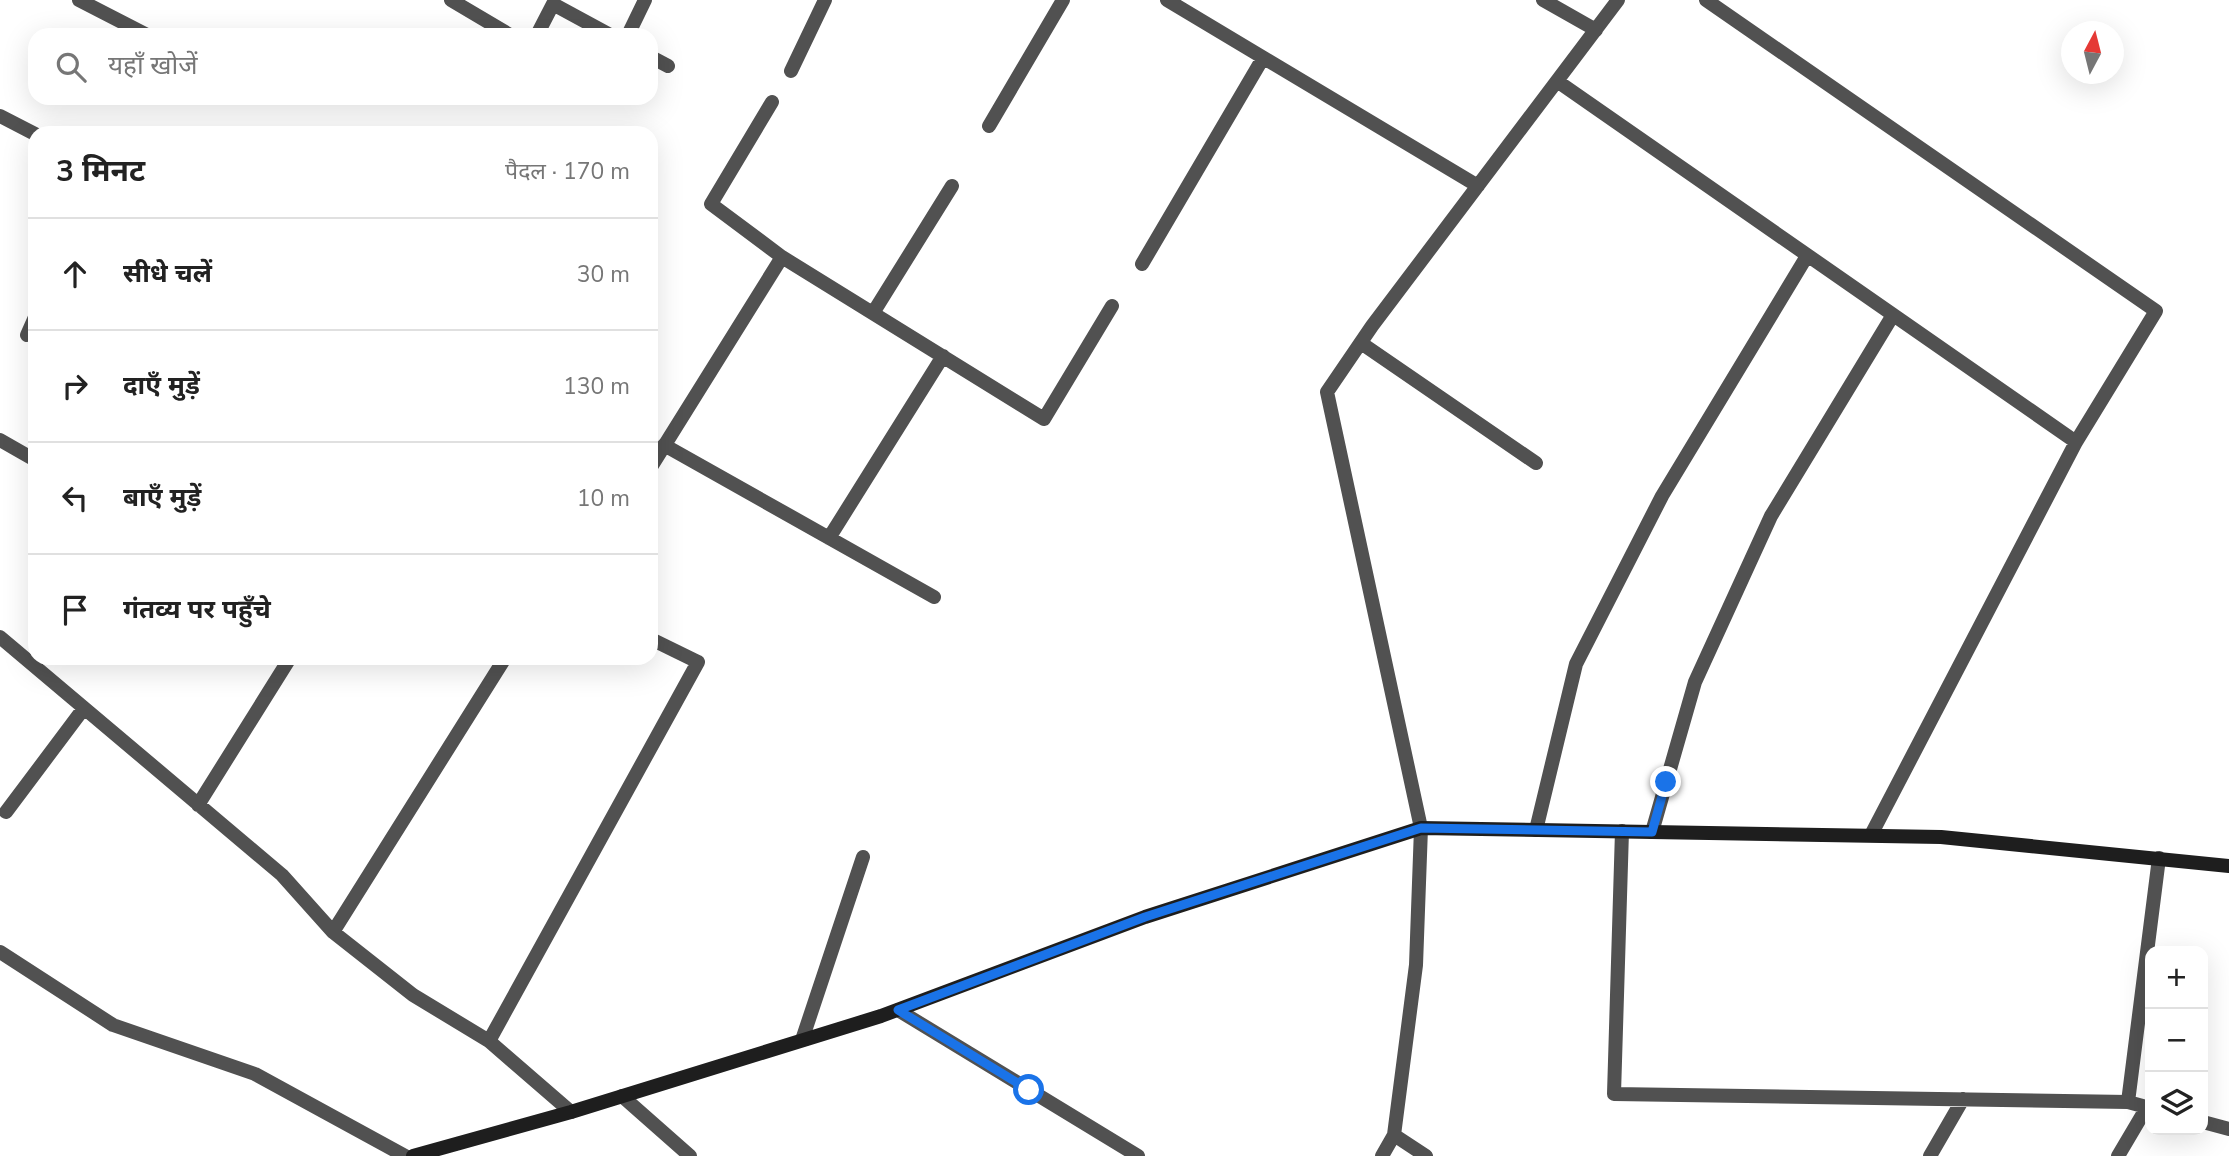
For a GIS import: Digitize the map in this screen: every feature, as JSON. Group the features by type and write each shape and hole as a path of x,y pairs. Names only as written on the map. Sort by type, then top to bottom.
{"street":[{"path":"79,0 133,28"},
{"path":"451,0 498,28"},
{"path":"631,28 645,0"},
{"path":"791,71 825,0"},
{"path":"989,126 1063,0"},
{"path":"1167,0 1478,186"},
{"path":"1543,0 1596,30"},
{"path":"1382,1156 1394,1135 1416,965 1421,828 1327,392 1618,0"},
{"path":"1706,0 2156,311 2076,442 1871,835"},
{"path":"541,28 553,4 597,28"},
{"path":"1142,264 1263,58"},
{"path":"658,61 668,66"},
{"path":"1557,81 2076,442"},
{"path":"772,102 711,204 782,257 1044,419 1112,306"},
{"path":"0,116 28,130"},
{"path":"873,313 953,186"},
{"path":"1536,830 1576,664 1662,496 1807,256"},
{"path":"658,456 782,257"},
{"path":"1652,832 1695,681 1771,516 1893,315"},
{"path":"1361,343 1536,463"},
{"path":"829,538 943,356"},
{"path":"0,440 28,456"},
{"path":"664,446 934,597"},
{"path":"0,637 28,661"},
{"path":"489,1041 698,662 658,642"},
{"path":"33,665 282,875 333,932 413,995 489,1041 571,1112"},
{"path":"198,804 286,665"},
{"path":"333,932 501,665"},
{"path":"6,812 84,708"},
{"path":"413,1156 571,1112 898,1010 1145,917 1421,828 1941,837 2229,866"},
{"path":"1622,831 1614,1094 2128,1102 2145,1106"},
{"path":"802,1040 863,858"},
{"path":"2128,1102 2159,858"},
{"path":"0,952 113,1025 255,1074 405,1156"},
{"path":"898,1010 1138,1156"},
{"path":"622,1096 690,1156"},
{"path":"1930,1156 1963,1099"},
{"path":"2118,1156 2145,1113"},
{"path":"2208,1123 2229,1129"},
{"path":"1394,1135 1426,1156"}],"route":[{"path":"1029,1090 898,1010 1145,917 1421,828 1652,832 1666,782"}]}
